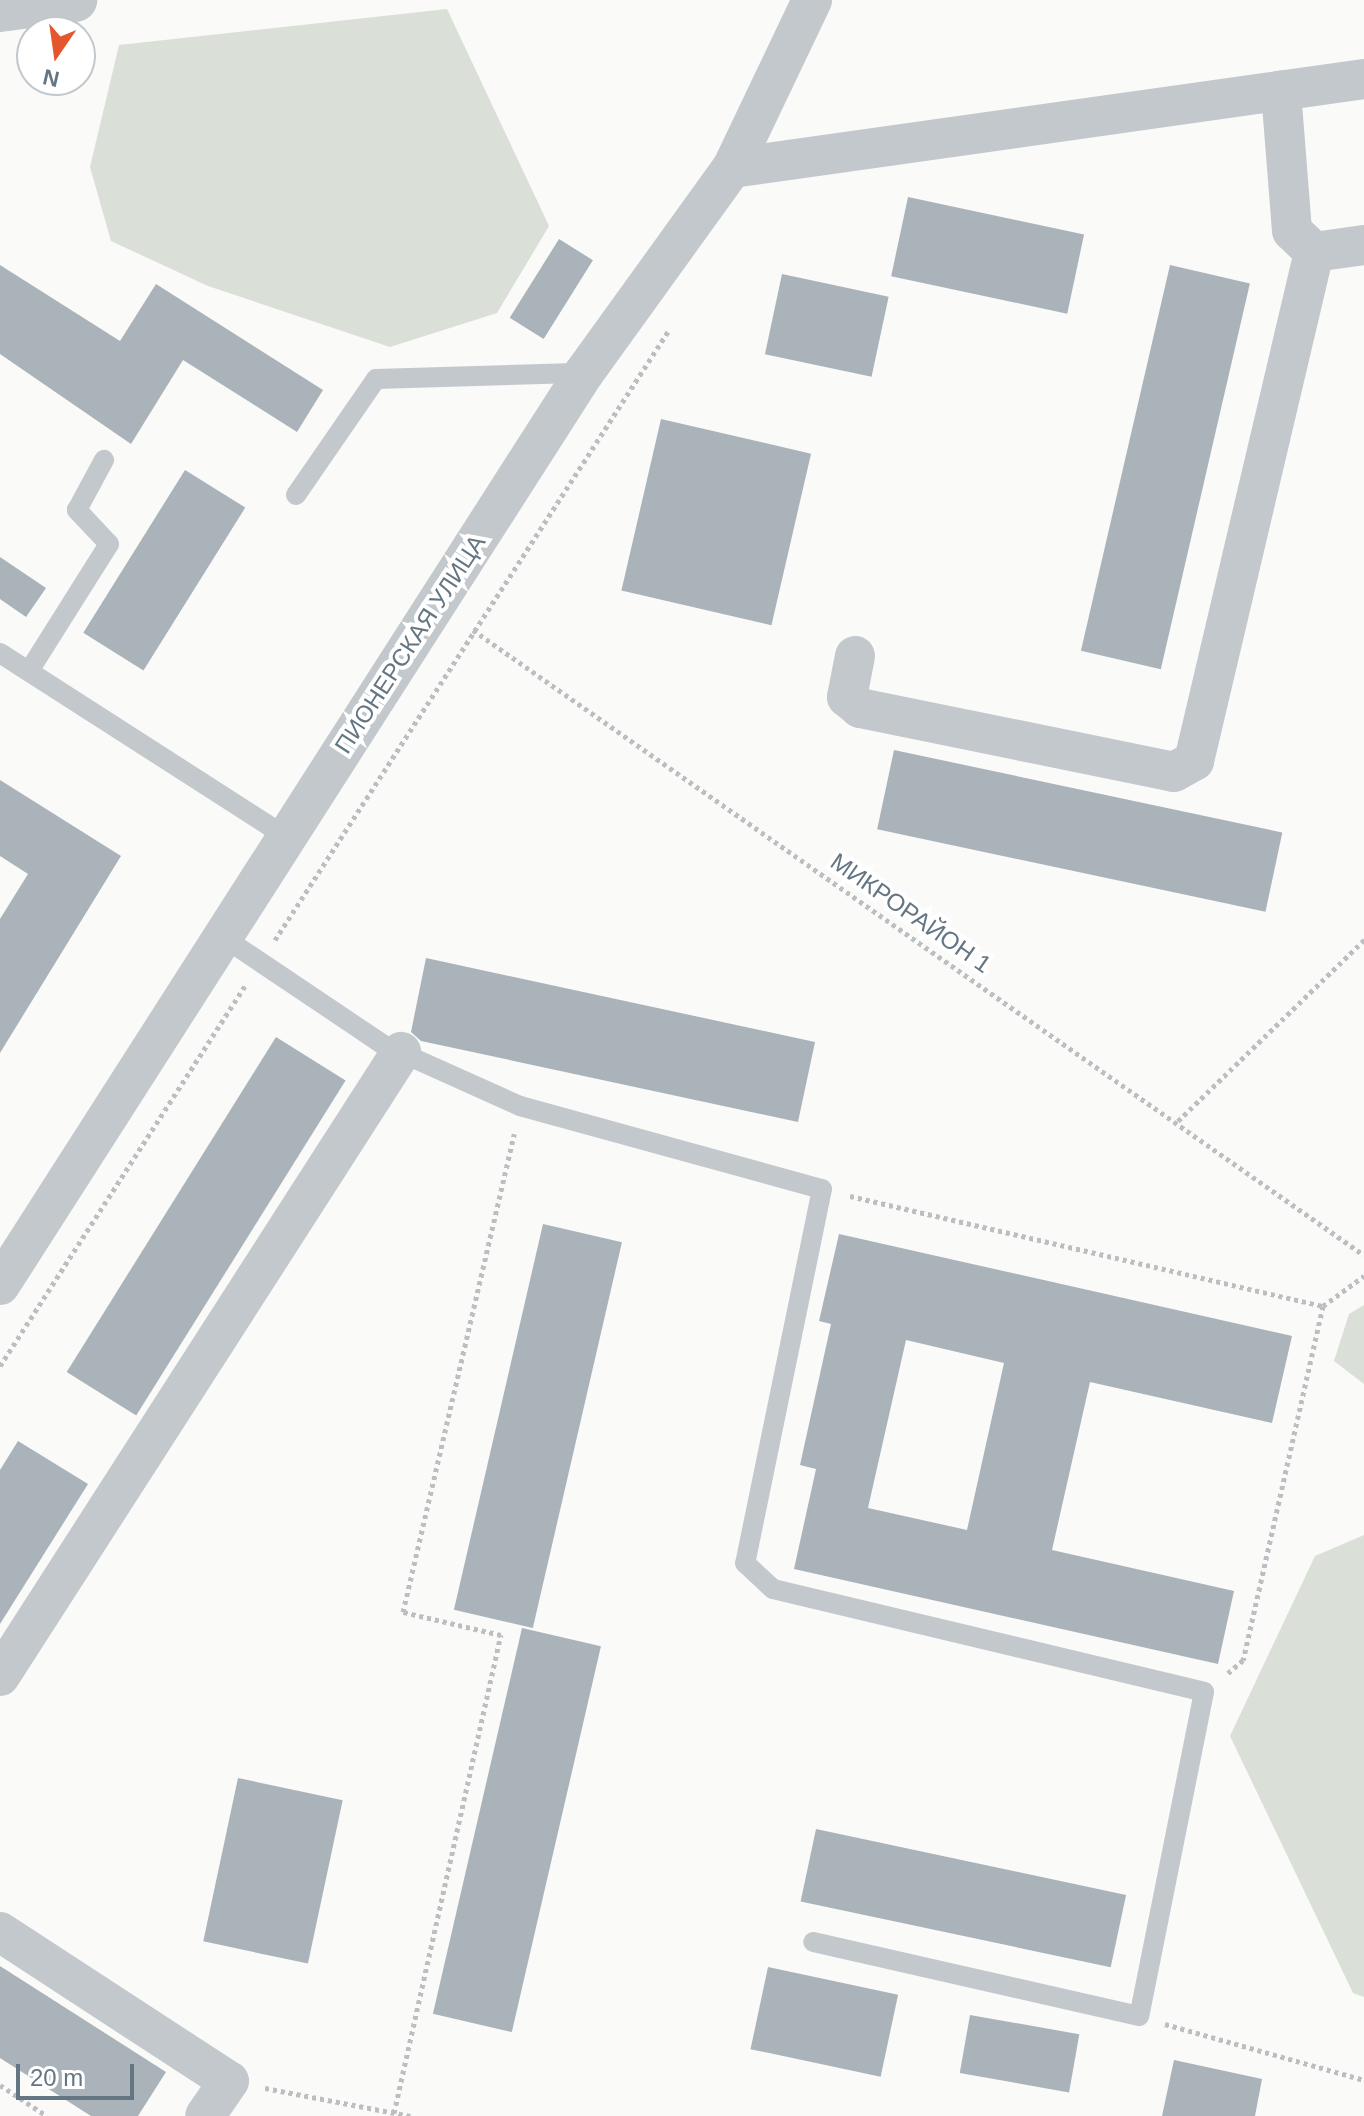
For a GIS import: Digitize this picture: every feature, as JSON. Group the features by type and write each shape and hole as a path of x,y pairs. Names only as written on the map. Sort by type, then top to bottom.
{"street":[{"path":"0,10 75,0"},
{"name":"ПИОНЕРСКАЯ УЛИЦА","path":"0,1285 584,373 732,168 812,0"},
{"path":"732,168 1364,79"},
{"path":"1281,90 1292,231 1314,252"},
{"path":"1314,252 1364,245"},
{"path":"855,656 847,697 860,708 1174,772 1194,761 1314,252"},
{"path":"0,1676 401,1052"},
{"path":"0,1932 229,2081 205,2116"}],"lane":[{"path":"296,495 376,379 584,373"},
{"path":"29,671 109,544 77,510 104,460"},
{"path":"0,653 287,837"},
{"path":"223,937 401,1052 520,1106 822,1189 745,1563 773,1589 1204,1692 1139,2016 813,1942"}],"path":[{"path":"0,1366 673,322"},
{"name":"МИКРОРАЙОН 1","path":"436,605 1178,1121 1364,1255"},
{"path":"1178,1121 1364,940"},
{"path":"394,2113 501,1635 403,1612 520,1106"},
{"path":"822,1189 1323,1306"},
{"path":"1204,1692 1243,1660 1323,1306 1364,1276"},
{"path":"1139,2016 1364,2080"},
{"path":"229,2081 410,2116"},
{"path":"0,2085 47,2116"}],"shaded area":[{"path":"447,9 549,226 497,313 390,347 208,286 111,241 90,167 119,45"},
{"path":"1364,1305 1364,1384 1334,1361 1349,1314"},
{"path":"1364,1535 1364,1997 1353,1993 1230,1736 1315,1556"}],"building":[{"path":"908,197 1084,234 1067,314 891,276"},
{"path":"559,239 593,260 544,339 510,318"},
{"path":"0,265 120,341 156,284 323,390 297,432 183,360 131,444 0,354"},
{"path":"1170,265 1250,283 1161,669 1081,651"},
{"path":"782,274 889,297 872,377 765,354"},
{"path":"661,419 811,454 771,625 621,590"},
{"path":"185,470 245,508 143,670 83,633"},
{"path":"0,557 46,588 26,617 0,599"},
{"path":"894,750 1282,833 1265,912 877,829"},
{"path":"0,780 121,856 0,1053 0,919 28,874 0,856"},
{"path":"426,958 815,1042 798,1122 421,1041 411,1032"},
{"path":"276,1037 346,1080 136,1415 67,1372"},
{"path":"543,1224 622,1242 533,1628 454,1610"},
{"path":"839,1234 1292,1336 1272,1423 1090,1382 1052,1550 1234,1591 1218,1664 794,1569 816,1469 800,1465 831,1324 819,1321","holes":["906,1340 1004,1363 967,1530 868,1508"]},
{"path":"18,1441 88,1484 0,1624 0,1470"},
{"path":"522,1628 601,1646 512,2032 433,2014"},
{"path":"238,1778 343,1800 308,1964 203,1941"},
{"path":"816,1829 1126,1895 1111,1967 801,1901"},
{"path":"0,1966 166,2072 138,2116 91,2116 0,2058"},
{"path":"768,1967 898,1995 881,2077 751,2049"},
{"path":"970,2015 1079,2034 1069,2092 960,2073"},
{"path":"1174,2060 1262,2079 1255,2116 1162,2116"}]}
